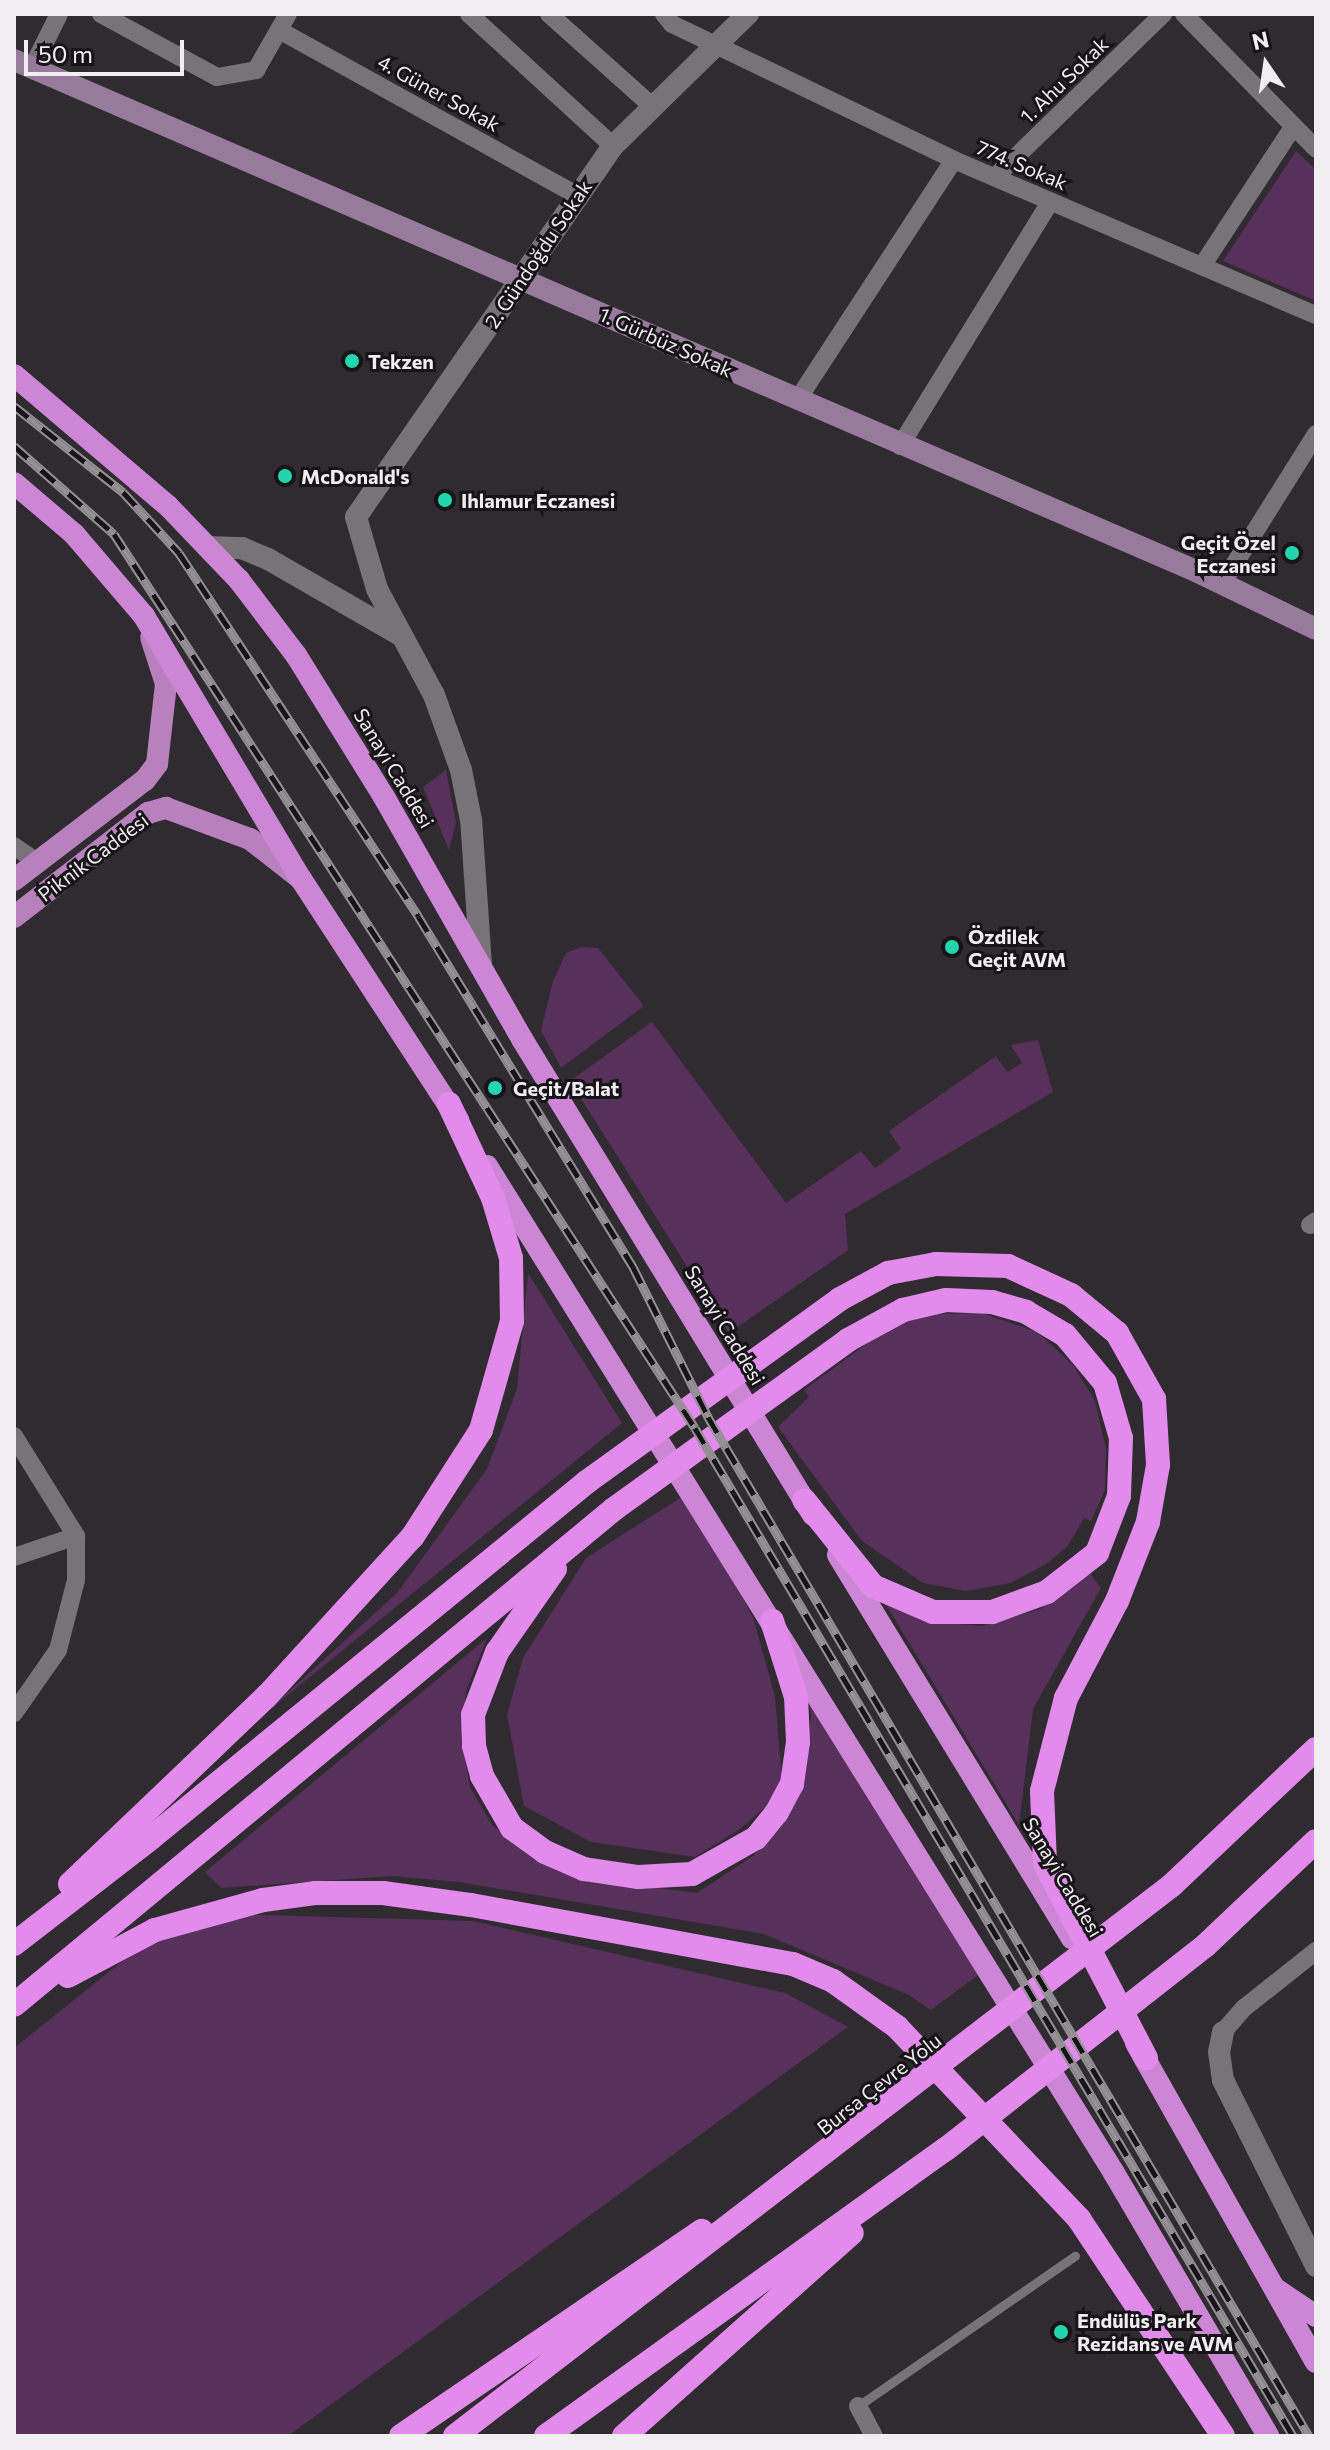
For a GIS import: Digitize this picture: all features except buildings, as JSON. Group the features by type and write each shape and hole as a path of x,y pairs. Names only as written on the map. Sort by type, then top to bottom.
{"highway":[{"name":"Sanayi Caddesi","path":"14,375 209,547 318,688 804,1500 1146,2058 1316,2362"},
{"path":"14,483 74,534 144,616 301,879 449,1104 1114,2173 1268,2436"},
{"path":"14,1936 266,1697 413,1536 481,1430 512,1321 511,1258 493,1198 449,1104"},
{"path":"14,1944 151,1838 588,1481 755,1358 888,1273 936,1264 1008,1266 1071,1295 1117,1333 1154,1399 1158,1465 1148,1522 1117,1601 1066,1698 1042,1791 1045,1864 1146,2058"},
{"path":"14,2006 614,1509 848,1340 903,1310 946,1300 992,1302 1026,1312 1065,1335 1105,1383 1121,1438 1119,1496 1097,1553 1047,1592 992,1612 933,1612 873,1586 804,1500"},
{"path":"574,1542 497,1652 473,1715 482,1776 512,1828 545,1852 584,1869 638,1877 692,1874 756,1838 777,1812 792,1784 798,1742 796,1697 772,1621"},
{"name":"Bursa Çevre Yolu","path":"455,2436 907,2094 1172,1885 1316,1749"},
{"path":"546,2436 946,2149 1206,1945 1316,1841"},
{"path":"14,2006 155,1930 263,1900 315,1893 383,1893 471,1905 793,1964 833,1981 897,2027 1079,2219 1223,2436"},
{"path":"401,2436 907,2094"},
{"path":"624,2436 946,2149"},
{"path":"1273,2288 1316,2316"}],"main road":[{"name":"1. Gürbüz Sokak","path":"20,65 448,251 521,278 1222,584 1316,629"},
{"name":"Piknik Caddesi","path":"14,880 145,780 157,764 166,684 144,616"},
{"name":"Piknik Caddesi","path":"14,917 148,813 166,808 250,839 301,879"}],"street":[{"path":"20,65 59,14"},
{"path":"101,14 217,77 256,70 284,22"},
{"path":"469,14 613,146"},
{"path":"549,14 653,107"},
{"name":"774. Sokak","path":"664,14 672,24 954,160 1316,315"},
{"name":"2. Gündoğdu Sokak","path":"401,635 377,589 356,517 613,146 748,14"},
{"name":"1. Ahu Sokak","path":"995,177 1163,14"},
{"path":"1184,14 1316,149"},
{"name":"4. Güner Sokak","path":"284,22 577,195"},
{"path":"1202,266 1293,127"},
{"path":"798,399 954,160"},
{"path":"900,446 1050,202"},
{"path":"1222,584 1316,434"},
{"path":"209,547 242,548 268,559 401,635 434,695 461,770 471,820 481,965"},
{"path":"14,846 38,863"},
{"path":"14,1436 76,1536 76,1580 67,1629 47,1672 14,1713"},
{"path":"14,1557 76,1536"},
{"path":"1316,1951 1244,2008 1223,2032 1219,2052 1223,2080 1316,2266"},
{"path":"858,2406 874,2436"}],"lane":[{"path":"858,2406 1075,2256"}],"shaded area":[{"path":"1296,151 1316,170 1316,301 1223,261"},
{"path":"446,770 456,822 449,850 423,787"},
{"path":"581,947 598,948 644,1006 561,1068 541,1031 553,981 566,953"},
{"path":"652,1022 786,1203 861,1151 875,1168 901,1149 889,1131 996,1056 1007,1072 1022,1063 1011,1045 1038,1040 1053,1092 845,1214 848,1250 729,1333 570,1081"},
{"path":"528,1273 622,1423 263,1715 397,1593 487,1469 517,1389"},
{"path":"982,1313 1037,1332 1073,1365 1095,1401 1106,1449 1105,1490 1091,1521 1084,1518 1068,1546 1046,1564 1011,1583 966,1591 923,1583 862,1541 778,1427 809,1397 804,1390 888,1328 927,1314"},
{"path":"688,1493 754,1620 775,1697 783,1792 740,1829 695,1857 591,1842 524,1806 507,1715 523,1658 586,1558"},
{"path":"1089,1572 1101,1588 1033,1709 1019,1825 885,1603 926,1621 982,1626 1040,1609"},
{"path":"487,1638 466,1691 461,1738 470,1787 492,1825 532,1855 580,1878 697,1893 753,1856 799,1794 811,1717 804,1656 986,1969 931,2010 909,1995 764,1934 459,1882 391,1876 221,1888 205,1872"},
{"path":"232,1914 473,1921 785,1993 848,2027 288,2436 14,2436 14,2048 140,1947"}],"railway":[{"path":"14,406 123,492 179,553 418,916 633,1267 708,1417 1309,2436"},
{"path":"14,446 114,534 695,1428 1293,2436"}],"place":[{"name":"Tekzen","path":"352,361"},
{"name":"McDonald's","path":"285,476"},
{"name":"Ihlamur Eczanesi","path":"445,500"},
{"name":"Geçit Özel Eczanesi","path":"1292,553"},
{"name":"Özdilek Geçit AVM","path":"952,947"},
{"name":"Geçit/Balat","path":"495,1088"},
{"name":"Endülüs Park Rezidans ve AVM","path":"1061,2332"}]}
